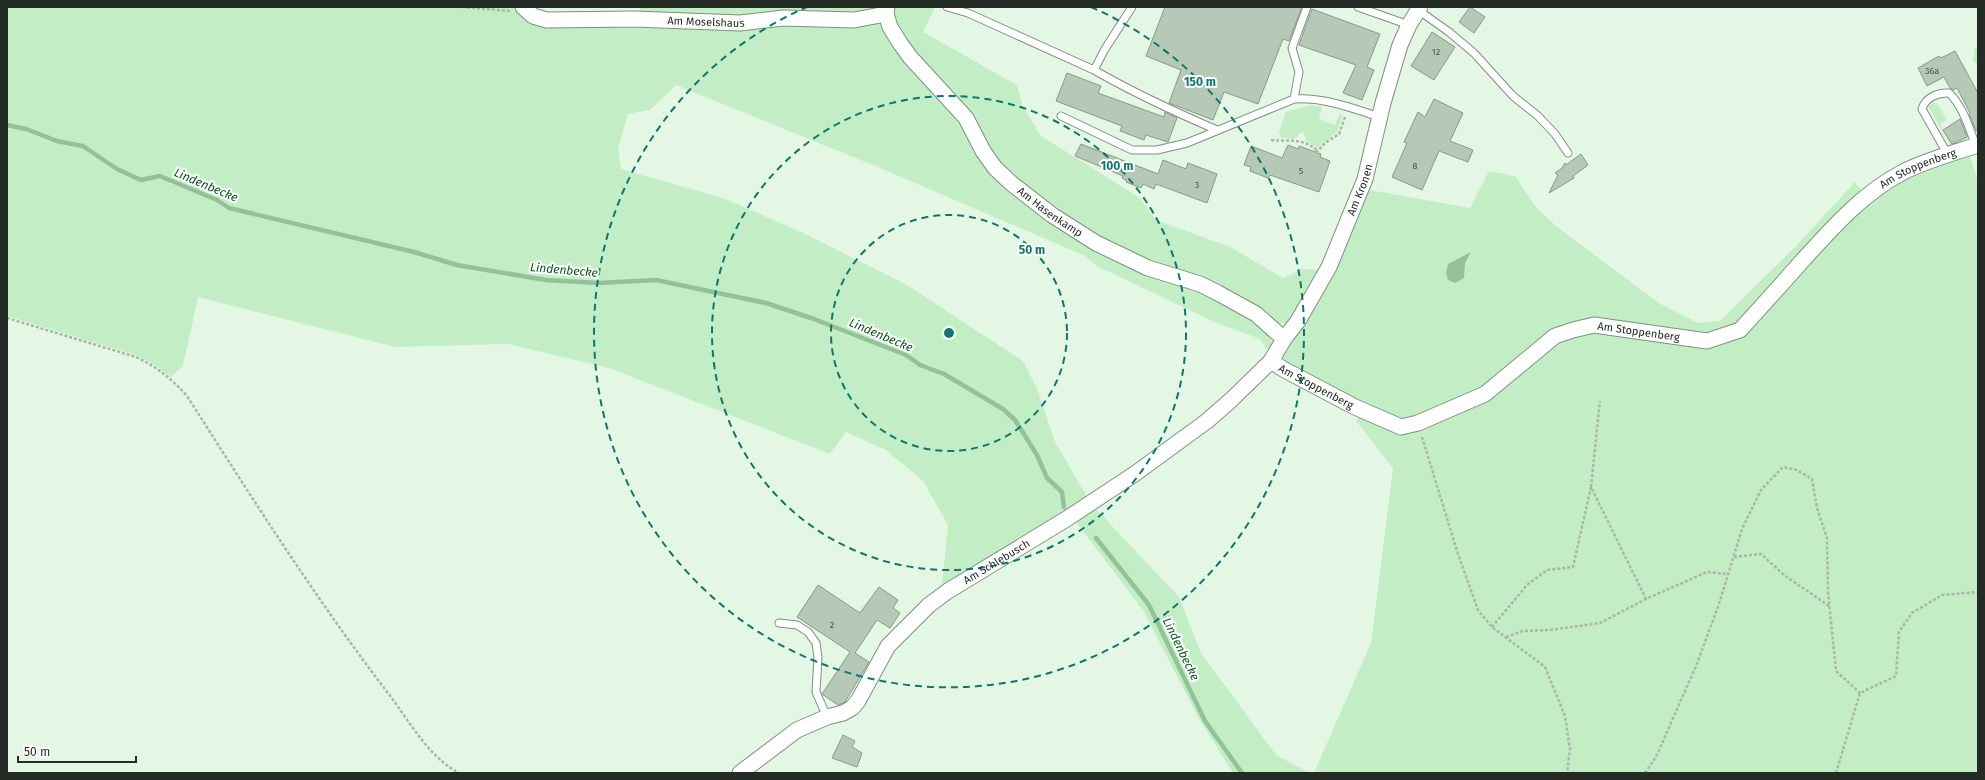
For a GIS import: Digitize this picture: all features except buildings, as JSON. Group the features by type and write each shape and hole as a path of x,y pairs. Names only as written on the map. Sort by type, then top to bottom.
{"street":[{"name":"Am Moselshaus","path":"525,9 541,20 634,20 740,23 783,18 854,20 886,10"},
{"name":"Am Kronen","path":"1271,361 1284,339 1298,321 1330,267 1365,179 1400,45 1409,25 1419,9"},
{"name":"Am Hasenkamp","path":"886,10 890,26 910,57 966,118 983,151 995,168 1011,183 1052,215 1096,243 1148,268 1200,284 1218,293 1256,314 1284,339"},
{"name":"Am Stoppenberg","path":"1271,361 1309,383 1401,427 1418,423 1485,394 1555,336 1573,330 1594,325 1707,341 1740,330 1823,238 1859,202 1876,189 1904,172 1948,155 1977,146"},
{"name":"Am Schlebusch","path":"740,773 797,730 827,717 843,713 852,708 858,701 888,646 929,605 948,591 1136,473 1208,421 1271,361"}],"lane":[{"path":"948,7 968,14 1094,70 1173,111 1217,130"},
{"path":"1094,70 1105,49 1132,7"},
{"path":"1294,99 1300,72 1292,48 1307,7"},
{"path":"1358,7 1409,25"},
{"path":"1419,9 1474,53 1513,96 1538,116 1555,134 1568,153"},
{"path":"1948,155 1922,109 1924,103 1928,99 1943,92 1949,93 1954,98 1977,146"},
{"path":"1061,116 1132,150 1157,150 1187,143 1294,99 1309,98 1328,100 1380,117"},
{"path":"779,623 797,625 808,632 816,643 818,657 816,692 827,717"}],"path":[{"path":"462,7 525,9"},
{"path":"1271,140 1297,140 1311,145 1317,152 1339,134 1349,107"},
{"path":"7,318 136,357 155,367 172,380 187,396 295,565 373,673 430,749 450,768 459,773"},
{"path":"1492,627 1527,585 1547,570 1573,567 1591,487 1600,401"},
{"path":"1418,423 1467,580 1478,610 1492,627 1545,667 1565,716 1570,749 1567,773"},
{"path":"1645,773 1656,757 1696,666 1742,529 1761,490 1783,467 1797,470 1812,479 1817,508 1827,538 1830,606 1836,671 1860,693"},
{"path":"1591,487 1646,599"},
{"path":"1733,557 1761,554 1784,575 1830,606"},
{"path":"1505,637 1523,631 1550,630 1600,623 1646,599 1707,572 1728,574"},
{"path":"1836,773 1860,693 1896,676 1899,632 1912,613 1942,595 1978,592"}],"shaded area":[{"path":"7,7 519,7 524,13 638,22 638,11 642,7 935,7 923,32 1017,85 1023,107 1041,136 1140,198 1156,220 1230,247 1283,278 1302,269 1323,270 1291,323 1276,324 1205,291 1235,307 1256,321 1265,330 1270,338 1272,347 1266,349 1260,339 1214,322 1097,266 1083,255 880,168 676,85 650,110 628,114 618,148 621,169 723,198 801,232 907,285 1023,361 1038,391 1055,442 1089,500 929,600 927,597 942,584 948,525 923,481 886,450 846,432 830,454 609,368 508,344 395,347 198,297 183,366 171,377 155,365 136,355 7,316"},
{"path":"1975,47 1978,48 1978,64 1973,62"},
{"path":"1936,102 1947,120 1940,124 1953,146 1962,140 1959,135 1962,130 1966,129 1968,137 1967,142 1952,148 1928,106"},
{"path":"1310,105 1322,107 1319,119 1335,125 1339,114 1343,115 1337,132 1317,148 1306,141 1304,132 1300,133 1295,139 1281,138 1279,132 1286,112"},
{"path":"1968,151 1978,180 1978,773 1314,773 1371,643 1393,468 1356,421 1362,414 1395,430 1431,423 1558,338 1595,328 1736,337 1859,207 1905,175"},
{"path":"1489,171 1515,176 1535,206 1556,226 1659,303 1698,323 1720,321 1796,246 1855,182 1863,193 1737,329 1707,338 1646,330 1553,331 1484,391 1404,423 1290,368 1281,354 1364,189 1470,208"},
{"path":"1471,252 1465,263 1464,278 1455,283 1448,280 1446,273 1448,264"},
{"path":"1092,505 1179,597 1201,653 1276,755 1310,773 1233,773 1197,715 1143,610 1073,518"}],"waterway":[{"name":"Lindenbecke","path":"7,125 26,129 57,141 83,146 117,169 141,180 160,176 217,200 229,208 414,252 457,265 546,280 598,283 656,280 766,303 814,319 906,355 920,365 944,374 1003,409 1015,420 1037,455 1047,478 1062,492 1064,507"},
{"name":"Lindenbecke","path":"1096,538 1149,605 1205,721 1242,773"}]}
